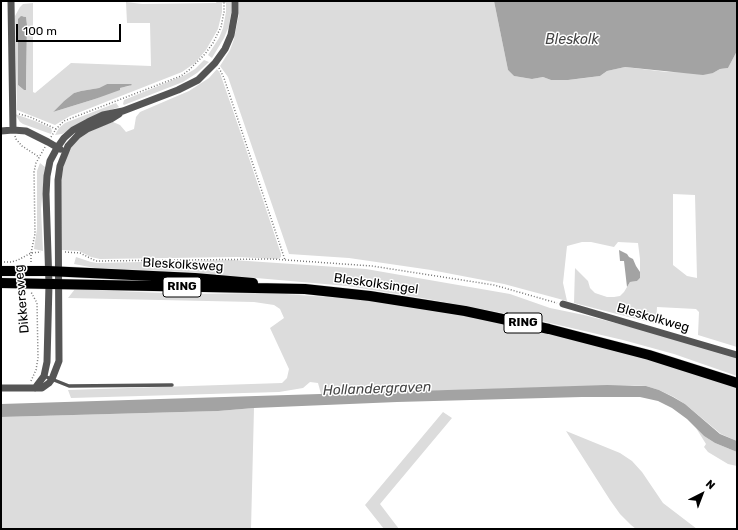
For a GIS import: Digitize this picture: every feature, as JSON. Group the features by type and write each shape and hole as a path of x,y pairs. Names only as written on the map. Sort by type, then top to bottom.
{"main road":[{"name":"RING","path":"1,271 59,272"},
{"name":"Bleskolksweg","path":"59,272 195,278 250,282 305,289"},
{"name":"Bleskolksingel","path":"1,283 305,289 342,292 422,304 508,320 618,346 737,383"}],"street":[{"path":"11,1 12,112 14,130"},
{"path":"1,388 35,388 45,386 52,379 59,361 60,284 58,180 64,152 72,140 87,129 111,120 122,112 178,90 196,81 215,63 225,49 231,35 235,13 235,1"},
{"name":"Dikkersweg","path":"35,388 44,376 47,362 49,284 46,194 50,161 64,138 79,126 103,115 122,112"},
{"path":"1,131 26,131 36,135 64,152"},
{"name":"Bleskolkweg","path":"563,304 737,356"}],"lane":[{"path":"44,376 69,386 172,385"}],"path":[{"path":"215,63 221,70 224,78 285,260"},
{"path":"12,112 30,117 56,129"},
{"path":"14,130 16,140 22,146 39,157"},
{"path":"1,262 18,260 31,253 48,252"},
{"name":"Bleskolksingel","path":"59,252 80,253 96,261 228,259 285,260 372,266 494,286 563,304"},
{"name":"Dikkersweg","path":"31,253 31,271"},
{"name":"Dikkersweg","path":"26,388 36,370 38,358 37,302 31,294 31,283"}],"shaded area":[{"path":"217,1 231,1 231,13 229,26 224,38 212,58 208,55 219,38 223,28 226,3 222,3 222,12 218,29 206,50 195,63 182,72 70,116 55,125 17,110 15,16 23,4 33,3 33,92 35,93 71,63 151,66 150,23 127,23 126,2 142,4 216,3","holes":["23,16 26,17 27,25 26,90 18,85 18,56","107,84 131,84 95,99 53,112 74,93 99,88"]},
{"path":"239,1 494,1 508,70 514,76 532,79 543,77 551,80 585,78 600,76 607,71 625,67 667,72 713,73 720,69 728,68 737,51 737,347 698,335 699,312 696,309 657,307 656,324 574,303 575,268 588,281 590,288 595,293 607,297 620,296 630,282 637,281 640,278 638,243 618,242 614,247 591,242 582,242 567,246 563,283 567,301 504,284 431,270 349,258 289,254 228,77 220,66 230,50 234,39 239,14","holes":["673,194 695,195 697,278 687,276 673,265"]},
{"path":"204,60 209,62 197,73 183,82 124,105 123,104 124,100 185,75 195,69"},
{"path":"217,69 220,73 239,128 281,257 278,259 237,257 100,259 91,257 79,251 62,250 61,181 65,158 73,144 82,135 113,122 120,125 126,132 134,129 136,117 140,112 189,91 209,78"},
{"path":"116,103 119,107 96,115 62,134 55,135 59,128 65,123"},
{"path":"15,114 51,128 51,134 23,124"},
{"path":"40,163 45,167 41,209 43,251 34,249 37,229 37,171"},
{"path":"76,257 97,263 233,260 366,269 510,294 550,308 674,338 737,358 737,376 674,354 623,340 524,317 422,298 347,286 188,272 95,268 74,264"},
{"path":"75,289 184,294 270,293 357,299 419,307 522,327 659,362 737,388 737,441 721,434 685,404 674,397 646,386 634,385 321,394 318,383 310,382 303,388 279,392 71,398 68,390 282,383 287,378 289,369 270,328 284,318 280,309 274,305 254,302 68,298"},
{"path":"254,408 251,529 1,529 1,417 218,411"},
{"path":"443,412 452,418 380,504 399,529 384,529 365,505"},
{"path":"696,428 704,436 715,443 737,452 737,466 728,464 708,452 704,447 706,444"},
{"path":"566,431 620,453 632,461 642,472 663,503 697,529 636,529 620,514 610,500"}],"water":[{"name":"Bleskolk","path":"494,1 737,1 737,51 728,68 703,75 625,67 607,71 600,76 568,80 551,80 543,77 532,79 514,76 508,70"},
{"path":"21,16 26,17 27,25 26,90 18,85 18,19"},
{"path":"107,84 132,85 120,88 120,90 95,99 53,112 74,93 99,88"},
{"path":"619,250 633,259 640,272 640,278 637,281 630,282 627,287 624,261 620,261"},
{"path":"607,385 646,386 659,390 673,397 685,404 720,434 737,441 737,452 715,443 704,436 687,419 672,408 658,401 640,397 397,402 218,411 1,417 1,404"}],"water label":[{"name":"Hollandergraven","path":"377,389"}]}
